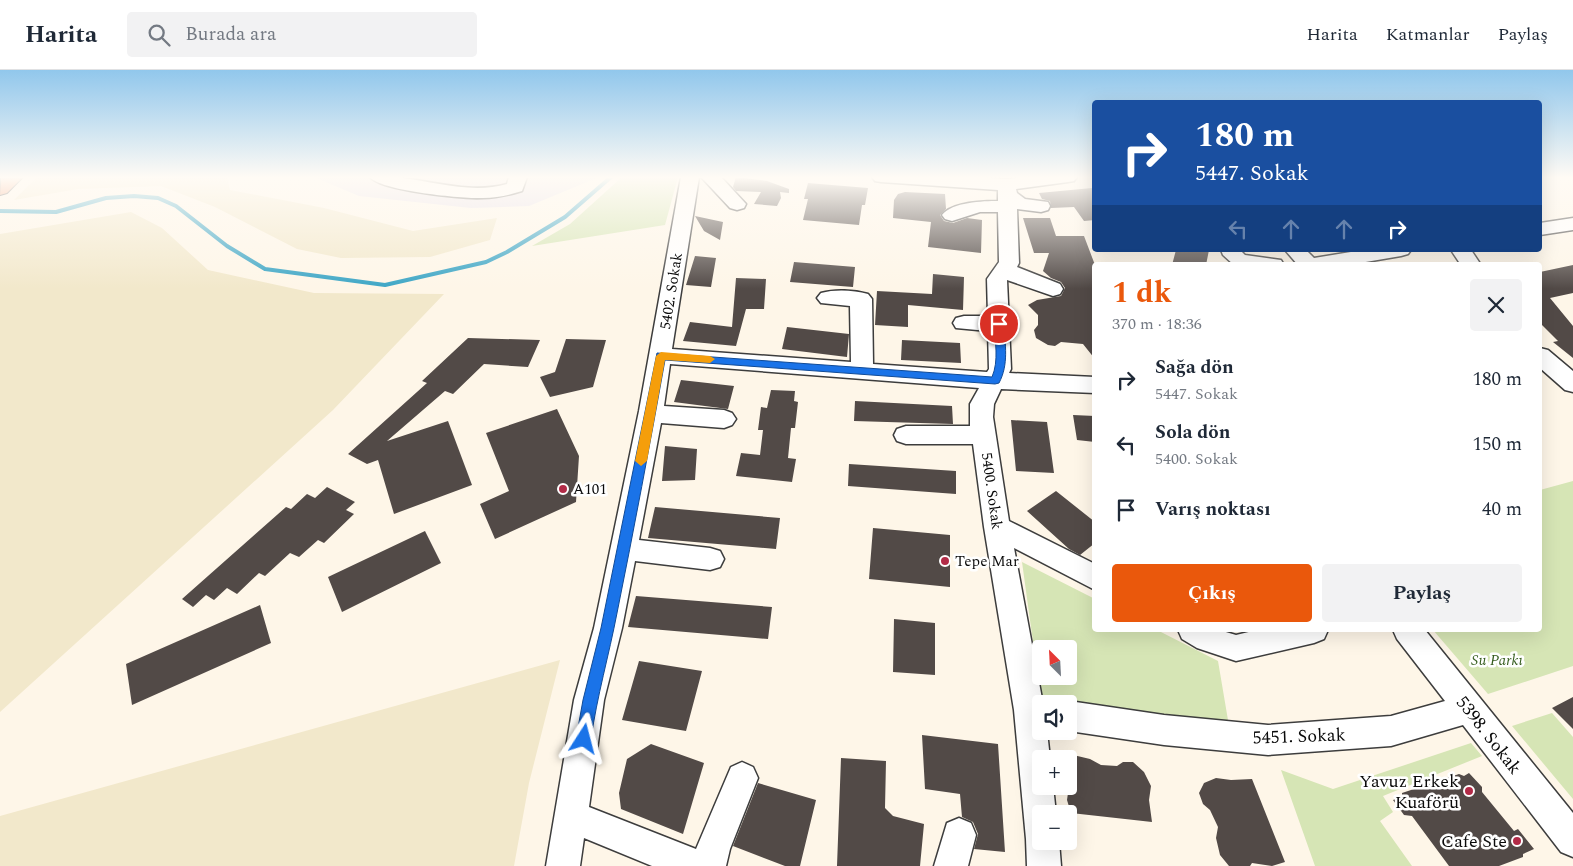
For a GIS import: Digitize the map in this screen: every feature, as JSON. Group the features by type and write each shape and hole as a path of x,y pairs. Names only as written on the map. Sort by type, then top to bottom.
{"street":[{"name":"5402. Sokak","path":"563,866 590,700 608,628 651,411 684,214"},
{"name":"5400. Sokak","path":"1008,214 1009,263 997,279 1000,369 982,404 981,417 997,527 1032,696"},
{"path":"1542,229 1573,224"},
{"path":"1231,252 1239,260 1253,262"},
{"path":"1298,252 1312,262"},
{"path":"1333,262 1390,252"},
{"path":"1004,269 1053,288"},
{"path":"828,298 861,299 862,370"},
{"path":"964,322 999,324"},
{"path":"661,356 995,381 1092,385"},
{"path":"1542,358 1573,384"},
{"path":"651,411 662,415 724,419"},
{"path":"906,435 984,435"},
{"path":"997,527 1092,576"},
{"path":"624,546 640,552 710,558"},
{"path":"1196,632 1220,644 1236,648 1305,632"},
{"name":"5398. Sokak","path":"1409,632 1573,840"},
{"name":"5451. Sokak","path":"1077,717 1164,730 1268,740 1391,731 1468,709"},
{"name":"5400. Sokak","path":"1036,740 1040,805"},
{"path":"709,866 713,849 742,778"},
{"path":"572,817 695,866"},
{"path":"1043,850 1044,866"}],"shaded area":[{"path":"118,214 135,214 162,228 208,270 314,293 444,294 333,410 0,712 0,234"},
{"path":"229,214 348,214 413,231 497,218 490,240 430,257 341,258 297,249"},
{"path":"560,660 529,783 514,866 0,866 0,816"}],"green space":[{"path":"581,214 668,214 665,225 532,246 570,224"},
{"name":"Su Parkı","path":"1573,481 1573,666 1488,694 1435,632 1542,632 1542,489"},
{"path":"1022,562 1092,597 1092,632 1161,632 1218,661 1229,726 1077,705 1077,695 1040,695 1039,685 1078,685 1078,640 1033,640"},
{"path":"1552,713 1573,737 1573,799 1512,726"},
{"path":"1471,743 1482,756 1383,796 1393,812 1380,821 1412,866 1315,866 1281,770 1333,789"}],"building":[{"path":"804,214 861,214 859,225 803,220"},
{"path":"893,214 941,214 944,221 953,223 967,218 982,220 981,253 928,247 931,222 893,218"},
{"path":"1079,214 1092,214 1092,220 1084,221"},
{"path":"695,216 723,222 720,240 704,231"},
{"path":"1023,218 1050,218 1056,236 1084,236 1094,262 1092,262 1092,355 1083,344 1061,342 1055,346 1048,345 1036,338 1034,330 1038,325 1038,315 1028,305 1037,300 1061,296 1065,288 1061,282 1051,278 1043,271 1049,253 1034,253"},
{"path":"1175,252 1209,252 1207,262 1173,262"},
{"path":"695,256 716,258 711,287 686,285"},
{"path":"794,262 855,267 853,287 790,282"},
{"path":"1573,265 1573,293 1550,298 1573,326 1573,358 1553,342 1558,341 1542,325 1542,272"},
{"path":"933,274 964,277 963,310 908,305 908,327 875,325 877,291 932,294"},
{"path":"736,278 766,279 764,309 746,309 736,346 683,341 690,322 732,327"},
{"path":"787,327 849,334 847,357 782,349"},
{"path":"468,338 540,340 528,367 484,364 453,394 445,391 387,441 448,421 472,485 394,514 378,460 367,464 348,454 427,383 422,381"},
{"path":"566,339 606,340 593,387 550,397 540,377 555,372"},
{"path":"902,340 960,343 961,363 901,360"},
{"path":"681,380 734,386 728,409 674,402"},
{"path":"771,390 795,391 794,401 798,402 795,428 791,428 788,458 796,459 792,482 736,476 741,453 760,455 763,430 758,430 761,407 767,408"},
{"path":"855,401 952,406 953,424 854,421"},
{"path":"557,409 579,456 576,502 495,539 480,504 509,491 486,433"},
{"path":"1073,415 1092,416 1092,442 1077,440"},
{"path":"1011,420 1047,422 1054,473 1016,471"},
{"path":"665,446 697,449 695,480 662,481"},
{"path":"849,464 956,471 956,494 848,486"},
{"path":"327,487 355,502 346,510 354,514 324,543 318,540 299,557 290,553 265,576 259,573 237,594 227,588 214,600 206,595 193,607 182,599 286,507 291,509 307,494 315,498"},
{"path":"1056,491 1092,520 1092,545 1080,555 1069,549 1027,511"},
{"path":"655,507 780,518 776,549 648,538"},
{"path":"873,528 950,535 950,587 869,579"},
{"path":"425,531 441,563 342,612 328,577"},
{"path":"636,596 772,607 768,639 628,627"},
{"path":"260,605 271,643 132,705 126,664"},
{"path":"894,619 935,623 935,675 893,672"},
{"path":"639,661 702,671 686,731 622,720"},
{"path":"1573,697 1573,729 1552,708"},
{"path":"922,735 998,744 1005,852 974,849 978,834 973,822 962,817 960,794 925,789"},
{"path":"651,744 704,763 683,834 621,809 619,793 627,759"},
{"path":"1077,756 1090,759 1101,765 1117,766 1123,762 1133,762 1144,772 1151,786 1149,800 1152,822 1077,814 1077,805 1069,805 1068,795 1077,795"},
{"path":"841,758 886,761 885,808 893,816 924,824 920,866 837,866"},
{"path":"1469,773 1482,787 1482,792 1514,831 1518,829 1534,849 1523,854 1523,857 1499,866 1449,866 1412,816 1404,815 1393,800 1402,797 1402,793 1459,774 1464,776"},
{"path":"1216,778 1231,780 1252,779 1285,862 1272,866 1252,863 1250,866 1229,866 1220,855 1216,838 1218,827 1210,810 1203,804 1199,793 1204,783"},
{"path":"758,783 816,800 800,866 785,866 733,846"}],"waterway":[{"path":"186,214 227,246 265,269 385,285 486,262 507,252 568,214"}],"slow traffic":[{"path":"641,461 661,356 710,359"}],"place":[{"name":"A101","path":"563,489"},
{"name":"Tepe Mar","path":"945,561"},
{"name":"Yavuz Erkek Kuaförü","path":"1469,791"},
{"name":"Cafe Ste","path":"1517,841"}],"route":[{"path":"584,739 590,700 608,628 661,356 995,381 1000,369 1001,359 999,324"}]}
